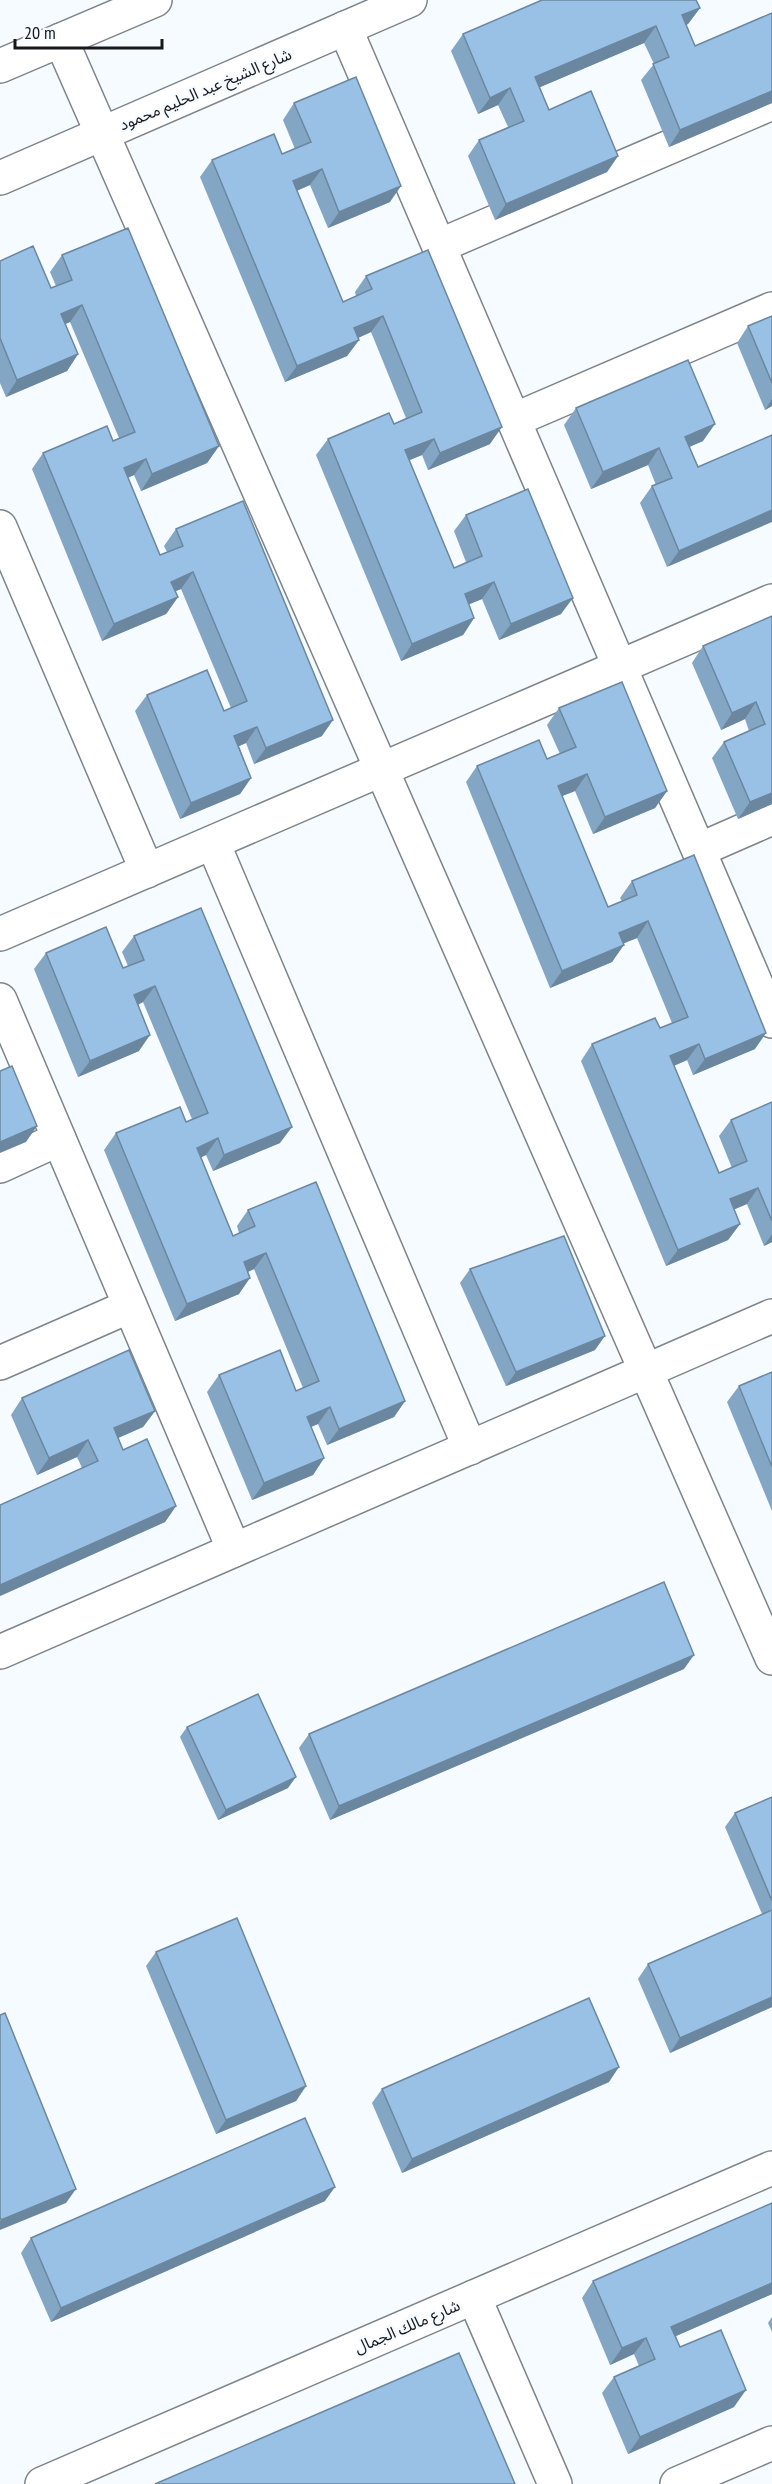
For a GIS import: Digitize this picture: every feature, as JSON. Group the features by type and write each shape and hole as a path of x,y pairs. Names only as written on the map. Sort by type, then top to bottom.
{"street":[{"path":"0,66 155,0"},
{"name":"شارع الشيخ عبد الحليم محمود","path":"0,178 410,0"},
{"path":"345,28 772,1021"},
{"path":"61,40 772,1658"},
{"path":"439,246 772,103"},
{"path":"514,420 772,309"},
{"path":"0,527 147,871"},
{"path":"2,927 147,871 772,601"},
{"path":"699,850 772,818"},
{"path":"213,843 470,1448"},
{"path":"0,1000 234,1550"},
{"path":"0,1166 59,1139"},
{"path":"0,1363 130,1305"},
{"path":"0,1652 772,1316"},
{"name":"شارع مالك الجمال","path":"42,2484 772,2168"},
{"path":"474,2297 555,2484"},
{"path":"677,2484 772,2443"}],"building":[{"path":"542,0 696,0 700,8 682,15 695,46 772,13 772,91 680,130 653,64 669,57 656,26 535,77 549,110 591,91 618,156 506,204 479,140 524,121 510,88 490,98 463,34"},
{"path":"356,77 401,186 339,212 322,169 293,181 343,302 372,289 366,276 428,250 502,427 440,453 434,439 405,450 454,568 482,556 466,515 528,489 573,598 511,624 494,582 465,594 474,618 412,644 328,439 389,413 394,424 422,412 383,316 354,328 359,340 297,366 212,160 274,134 282,154 311,142 294,103"},
{"path":"128,228 219,446 152,474 146,459 124,468 160,555 183,546 176,529 243,501 333,720 266,748 257,727 234,736 251,778 191,803 147,695 207,670 224,711 247,701 193,572 171,582 178,597 114,624 43,453 107,426 113,441 135,432 82,305 61,314 78,354 17,380 0,338 0,261 33,246 51,288 72,280 62,255"},
{"path":"772,316 772,383 748,326"},
{"path":"688,360 715,424 685,437 698,467 772,435 772,510 679,551 652,486 672,478 659,448 603,472 576,408"},
{"path":"772,616 772,793 750,802 724,742 765,724 756,702 732,713 703,646"},
{"path":"622,682 667,791 605,817 587,774 558,786 608,907 637,895 632,881 694,855 766,1033 705,1059 699,1044 670,1056 719,1173 747,1161 731,1120 772,1102 772,1221 758,1188 730,1199 740,1224 678,1250 592,1044 655,1018 660,1028 688,1017 648,921 619,933 624,945 562,971 477,766 539,740 547,759 576,747 559,708"},
{"path":"201,908 292,1127 224,1155 218,1138 197,1148 233,1236 255,1226 248,1210 316,1182 405,1401 339,1429 330,1407 307,1417 324,1458 264,1483 219,1375 280,1350 296,1391 319,1381 266,1253 244,1262 250,1278 187,1304 116,1133 180,1107 186,1122 208,1113 155,986 134,995 150,1035 90,1061 46,953 106,927 123,968 144,960 134,936"},
{"path":"12,1066 37,1126 0,1142 0,1071"},
{"path":"564,1236 605,1336 516,1372 470,1269"},
{"path":"129,1350 155,1411 114,1428 123,1450 147,1439 176,1506 0,1585 0,1505 98,1461 88,1440 49,1458 22,1398"},
{"path":"772,1372 772,1467 739,1386"},
{"path":"664,1582 694,1655 339,1806 309,1734"},
{"path":"258,1694 296,1777 226,1810 187,1727"},
{"path":"772,1797 772,1901 735,1813"},
{"path":"772,1910 772,1997 680,2038 648,1964"},
{"path":"237,1918 306,2086 226,2120 156,1952"},
{"path":"589,1998 619,2067 412,2159 382,2089"},
{"path":"5,2013 76,2189 1,2220 0,2015"},
{"path":"305,2118 335,2187 61,2308 31,2238"},
{"path":"772,2203 772,2283 671,2327 680,2347 721,2330 746,2390 640,2437 614,2377 655,2359 646,2338 622,2348 593,2281"},
{"path":"459,2353 515,2484 155,2484"}]}
